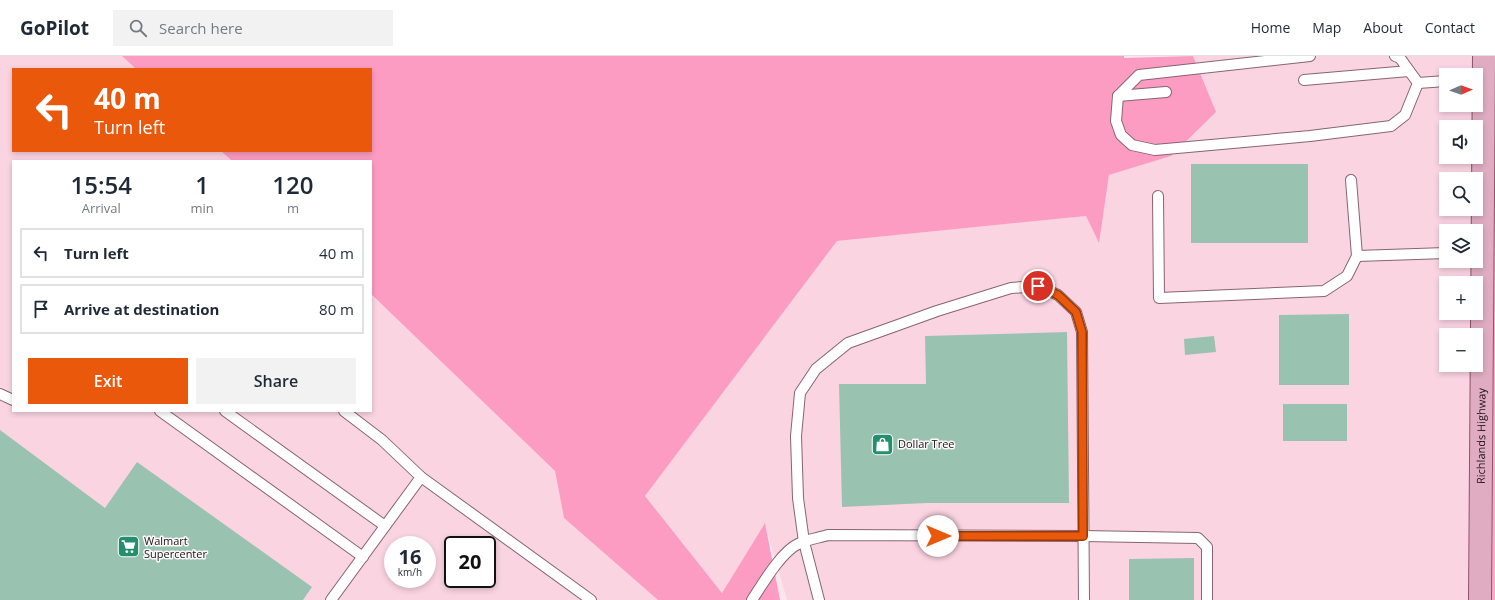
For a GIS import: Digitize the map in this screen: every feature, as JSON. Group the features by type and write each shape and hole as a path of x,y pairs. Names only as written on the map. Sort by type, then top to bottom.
{"main road":[{"name":"Richlands Highway","path":"1482,68 1484,56"},
{"name":"Richlands Highway","path":"1479,224 1480,112"},
{"name":"Richlands Highway","path":"1479,268 1480,600"}],"lane":[{"path":"1310,56 1139,75 1118,96 1116,121 1121,135 1132,145 1155,150 1310,136 1391,126 1405,115 1418,83"},
{"path":"1395,56 1400,58 1418,83"},
{"path":"1304,80 1409,71"},
{"path":"1418,83 1439,82"},
{"path":"1118,96 1166,92"},
{"path":"1158,196 1159,298 1324,291 1347,276 1357,256 1351,180"},
{"path":"1357,256 1439,253"},
{"path":"819,600 804,542 798,498 796,436 800,393 816,369 848,343 937,311 1011,288 1038,286 1058,295 1076,312 1082,332 1084,600"},
{"path":"0,394 12,400"},
{"path":"161,412 363,557"},
{"path":"226,412 385,526"},
{"path":"345,412 382,440 421,477 591,600"},
{"path":"331,600 421,477"},
{"path":"752,600 777,564 790,549 798,544 828,535 1198,538 1207,547 1207,600"}],"shaded area":[{"path":"0,56 122,56 135,68 12,68 12,152 222,152 231,160 12,160 12,412 372,412 372,295 555,471 564,518 658,600 0,600"},
{"path":"122,56 1124,56 1124,58 1193,56 1216,112 1171,156 1109,175 1099,243 1086,216 837,241 645,496 722,593 765,523 780,600 658,600 564,518 555,471 372,295 372,160 231,160 222,152 372,152 372,68 135,68"},
{"path":"1193,56 1484,56 1483,192 1483,172 1439,172 1439,216 1483,216 1483,224 1439,224 1439,268 1482,268 1482,276 1439,276 1439,320 1482,320 1482,328 1439,328 1439,372 1482,372 1480,600 787,600 765,524 722,593 645,496 837,241 1086,216 1099,242 1109,175 1171,156 1215,112"},
{"path":"1484,56 1495,56 1495,600 1480,600 1482,372 1483,372"}],"building":[{"path":"1191,164 1308,164 1308,243 1191,243"},
{"path":"1349,314 1349,385 1279,385 1279,315"},
{"path":"1067,332 1069,503 927,503 842,507 839,384 926,384 925,336"},
{"path":"1214,336 1216,352 1185,355 1184,339"},
{"path":"1283,404 1347,404 1347,441 1283,441"},
{"name":"Walmart Supercenter","path":"0,430 105,508 137,462 312,587 303,600 0,600"},
{"path":"1194,558 1194,600 1129,600 1129,559"}],"place":[{"name":"Dollar Tree","path":"883,444"},
{"name":"Walmart Supercenter","path":"128,547"}],"route":[{"path":"938,536 1083,536 1082,332 1076,312 1058,295 1038,286"}]}
